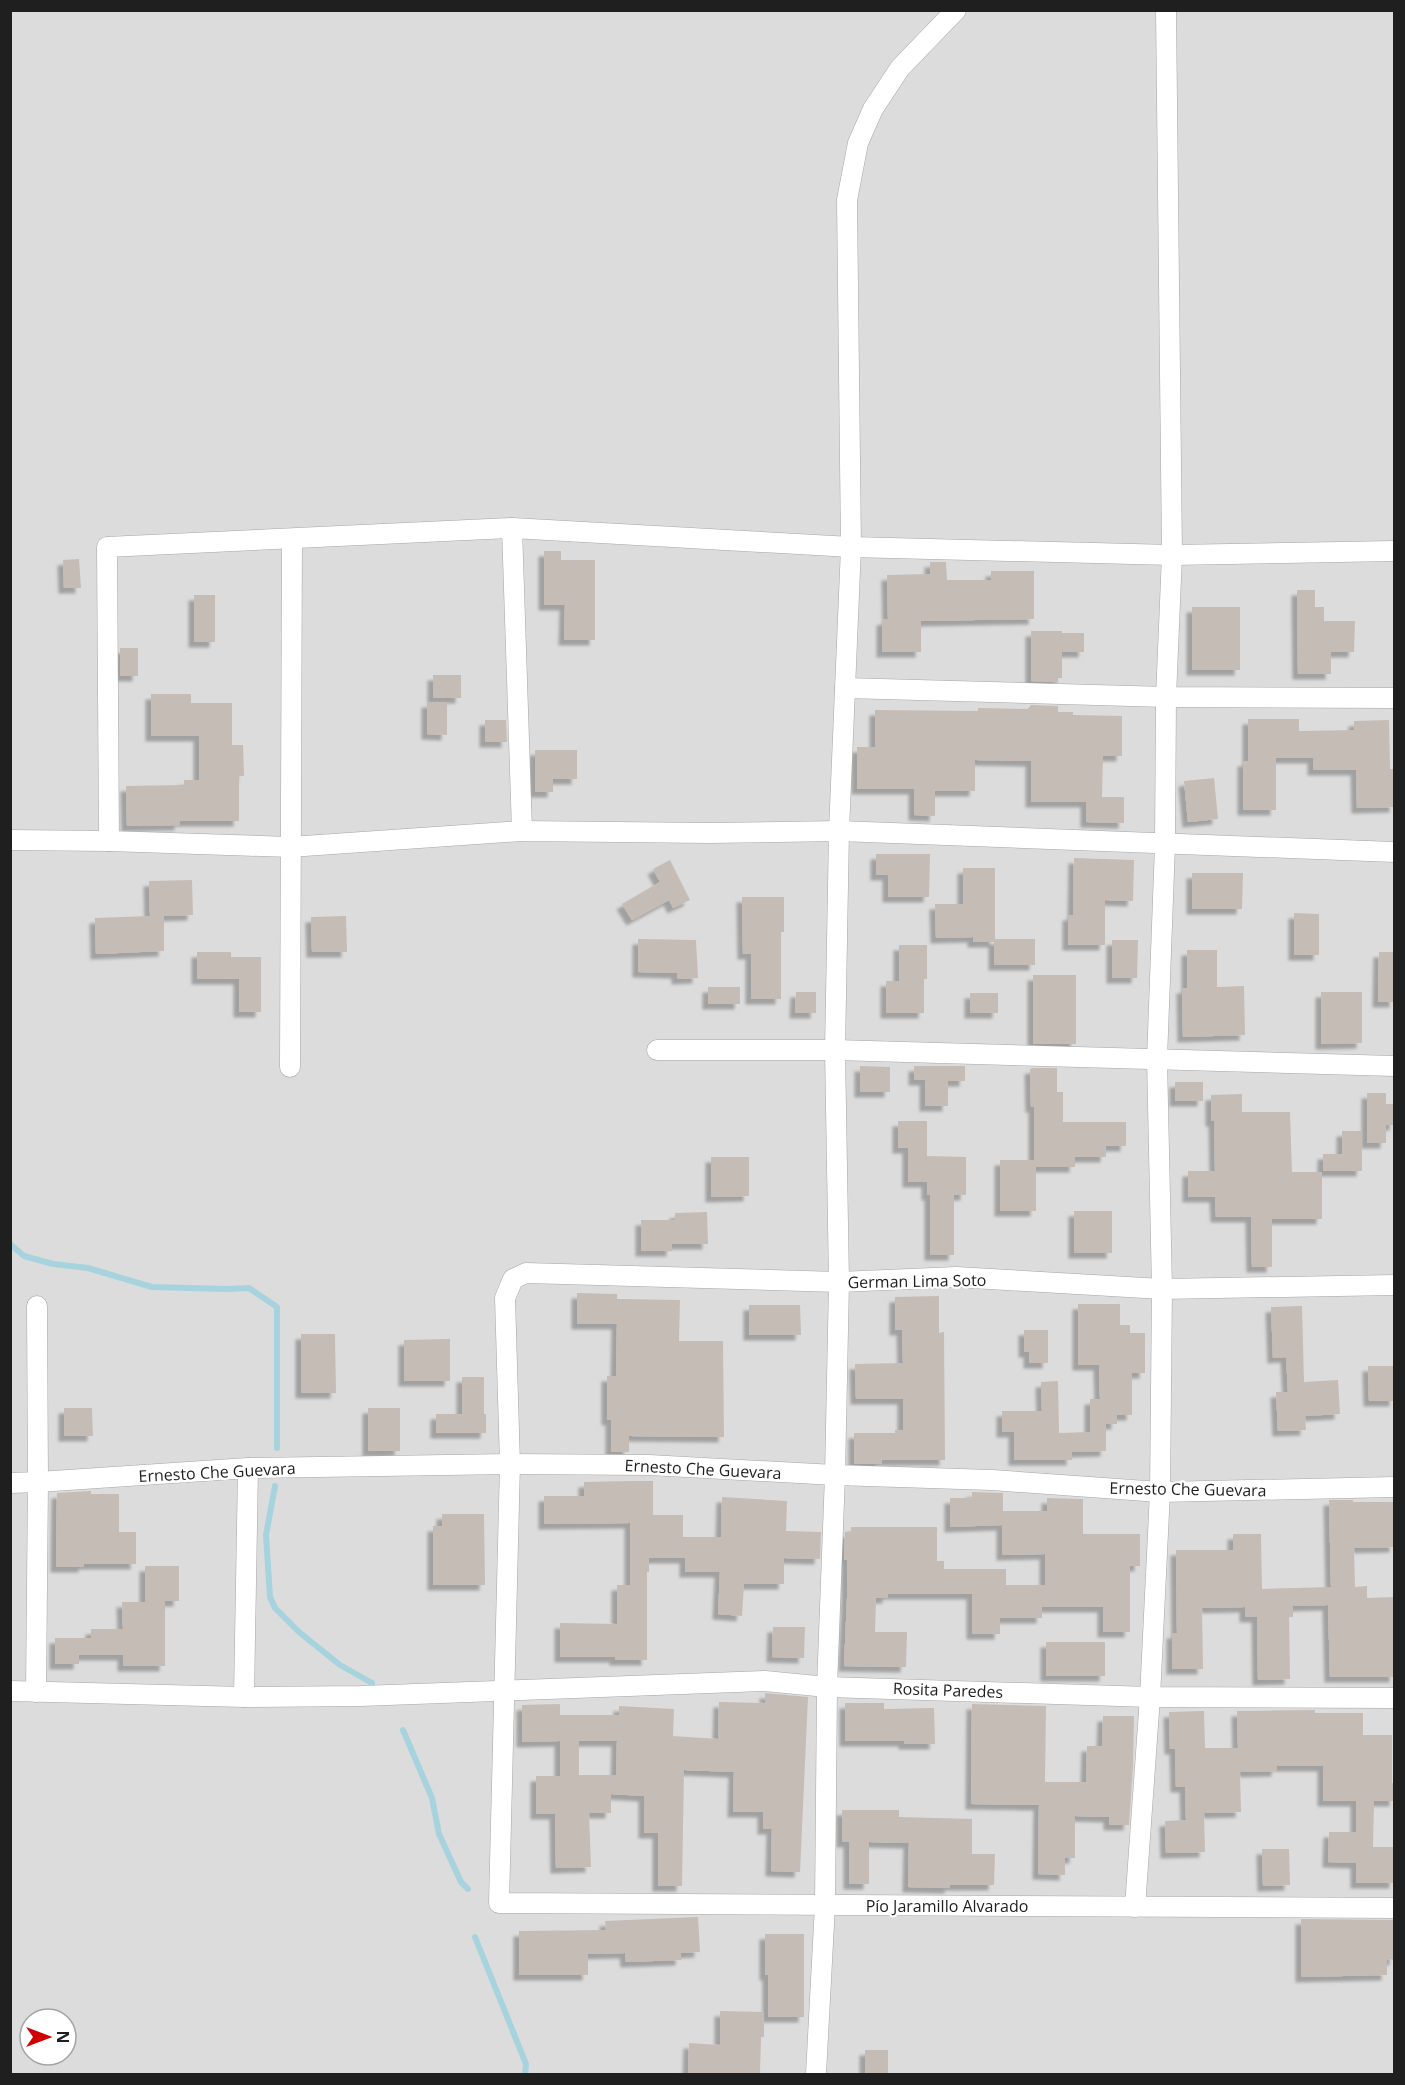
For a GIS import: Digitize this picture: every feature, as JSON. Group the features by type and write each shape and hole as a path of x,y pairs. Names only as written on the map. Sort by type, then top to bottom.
{"street":[{"path":"816,2074 825,1905 827,1687 839,1282 835,1050 839,831 851,547 847,200 858,143 873,109 900,68 956,10"},
{"path":"1135,1907 1150,1697 1160,1492 1162,1289 1157,1059 1172,555 1166,10"},
{"path":"512,528 522,831"},
{"path":"109,841 107,547 512,528 851,547 1172,555 1395,551"},
{"path":"290,1067 292,539"},
{"path":"844,688 1166,697 1395,699"},
{"path":"10,840 290,847 522,831 709,833 839,831 1395,852"},
{"path":"657,1050 835,1050 1395,1066"},
{"name":"German Lima Soto","path":"510,1464 505,1298 513,1279 526,1273 839,1282 956,1277 1162,1289 1395,1285"},
{"path":"36,1692 37,1306"},
{"path":"503,1691 510,1464"},
{"name":"Ernesto Che Guevara","path":"10,1483 248,1468 510,1464 649,1465 835,1476 992,1480 1160,1492 1395,1487"},
{"path":"244,1697 248,1468"},
{"name":"Rosita Paredes","path":"10,1691 244,1697 361,1696 765,1681 827,1687 1150,1697 1395,1698"},
{"name":"Pío Jaramillo Alvarado","path":"503,1691 499,1904 1395,1908"}],"shaded area":[{"path":"11,11 1394,11 1394,2074 11,2074"}],"building":[{"path":"544,551 561,551 561,560 595,560 595,640 564,640 565,605 544,605"},
{"path":"79,559 81,588 64,588 63,560"},
{"path":"930,562 946,562 947,580 991,580 991,571 1034,571 1034,619 921,621 921,652 882,652 882,620 888,619 887,575 930,574"},
{"path":"1297,590 1315,590 1315,607 1324,607 1324,621 1355,621 1354,652 1331,652 1331,674 1298,674"},
{"path":"194,595 215,595 215,642 194,642"},
{"path":"1192,607 1240,607 1240,670 1192,670"},
{"path":"1031,631 1084,633 1084,652 1062,652 1062,678 1058,678 1058,682 1031,681"},
{"path":"120,648 138,648 138,676 120,676"},
{"path":"433,675 461,675 461,698 433,698"},
{"path":"151,694 191,694 191,703 232,703 232,745 243,745 244,776 239,776 239,821 180,821 180,825 127,826 126,786 184,785 184,780 199,780 199,736 151,736"},
{"path":"427,702 447,702 447,735 427,734"},
{"path":"1031,705 1058,706 1058,712 1073,712 1073,715 1122,716 1122,756 1103,756 1102,797 1124,797 1124,823 1086,822 1086,802 1031,802 1031,761 975,760 975,791 935,791 935,816 914,815 914,789 857,789 857,747 875,747 875,710 978,711 978,708 1028,709"},
{"path":"1248,719 1299,719 1299,731 1354,730 1354,721 1389,720 1390,769 1395,769 1395,807 1357,808 1356,770 1313,770 1313,758 1276,758 1276,810 1243,810 1243,761 1248,761"},
{"path":"485,720 506,720 507,742 485,742"},
{"path":"535,750 577,750 577,779 553,779 553,792 535,792"},
{"path":"1214,778 1218,819 1188,822 1184,781"},
{"path":"876,854 930,854 929,897 888,897 888,875 876,875"},
{"path":"1074,858 1134,860 1133,901 1105,900 1105,945 1068,945 1068,915 1073,915"},
{"path":"670,860 690,900 673,908 669,900 632,920 622,904 660,882 653,869"},
{"path":"963,868 995,868 995,939 1035,939 1035,965 994,965 994,942 973,942 973,937 936,938 935,904 963,904"},
{"path":"1192,873 1243,873 1242,909 1192,909"},
{"path":"192,880 193,915 164,916 164,951 96,954 95,918 150,916 149,881"},
{"path":"742,897 784,897 784,932 781,932 781,999 751,999 751,954 743,954"},
{"path":"1294,913 1319,914 1319,955 1294,955"},
{"path":"346,916 347,952 312,952 311,917"},
{"path":"638,939 696,940 698,978 677,979 677,973 638,972"},
{"path":"1112,940 1138,940 1137,978 1112,978"},
{"path":"899,945 927,945 924,1013 886,1013 886,981 899,981"},
{"path":"1187,950 1217,950 1217,987 1244,986 1245,1035 1183,1037 1182,988 1187,988"},
{"path":"197,952 231,952 231,957 261,957 261,1012 239,1012 239,979 197,979"},
{"path":"1379,952 1395,952 1395,1002 1378,1002"},
{"path":"1033,975 1076,975 1076,1044 1033,1044"},
{"path":"708,987 740,987 740,1004 708,1004"},
{"path":"796,992 816,992 816,1013 795,1013"},
{"path":"1321,992 1362,992 1362,1043 1321,1044"},
{"path":"970,993 998,993 998,1013 970,1013"},
{"path":"860,1066 890,1067 890,1092 860,1092"},
{"path":"914,1066 965,1066 965,1081 948,1081 948,1106 925,1106 925,1080 914,1080"},
{"path":"1057,1068 1057,1092 1063,1092 1063,1122 1126,1122 1126,1146 1106,1146 1106,1157 1075,1157 1075,1167 1036,1167 1036,1211 1000,1211 1000,1160 1034,1160 1034,1107 1031,1107 1030,1069"},
{"path":"1175,1082 1203,1082 1203,1101 1175,1101"},
{"path":"1367,1093 1386,1093 1386,1104 1395,1104 1395,1125 1386,1125 1386,1143 1367,1143"},
{"path":"1242,1094 1242,1112 1290,1112 1292,1172 1322,1172 1322,1219 1272,1219 1272,1267 1252,1267 1251,1217 1216,1217 1215,1197 1188,1197 1188,1171 1215,1171 1211,1095"},
{"path":"898,1121 927,1121 927,1156 966,1157 966,1195 954,1195 954,1255 930,1255 930,1195 927,1195 927,1182 908,1182 908,1148 898,1148"},
{"path":"1342,1131 1362,1131 1362,1171 1323,1171 1323,1154 1342,1154"},
{"path":"711,1157 749,1157 749,1196 711,1197"},
{"path":"1074,1211 1112,1211 1112,1253 1074,1253"},
{"path":"707,1212 708,1244 672,1244 672,1251 641,1251 641,1220 675,1220 675,1213"},
{"path":"577,1293 617,1294 617,1299 680,1300 679,1341 723,1341 724,1437 629,1436 629,1452 611,1452 611,1420 607,1420 607,1376 616,1376 617,1324 577,1324"},
{"path":"939,1296 939,1333 944,1332 945,1460 882,1460 882,1464 854,1464 854,1433 895,1433 895,1430 903,1430 903,1399 856,1399 855,1364 903,1363 902,1330 895,1330 895,1297"},
{"path":"1078,1304 1120,1304 1120,1325 1130,1325 1130,1333 1145,1333 1145,1373 1132,1373 1132,1415 1117,1415 1117,1424 1106,1424 1106,1451 1072,1452 1072,1460 1014,1460 1014,1432 1002,1432 1002,1411 1042,1411 1041,1382 1058,1381 1059,1433 1090,1432 1090,1399 1100,1399 1099,1365 1078,1365"},
{"path":"749,1305 800,1305 801,1335 749,1335"},
{"path":"1302,1306 1304,1382 1338,1380 1340,1414 1305,1416 1306,1430 1278,1431 1276,1392 1288,1392 1286,1357 1273,1358 1271,1307"},
{"path":"1024,1330 1048,1330 1048,1363 1029,1363 1029,1352 1024,1352"},
{"path":"301,1334 335,1334 336,1393 301,1393"},
{"path":"450,1339 450,1381 404,1381 404,1340"},
{"path":"1368,1366 1395,1366 1395,1401 1369,1401"},
{"path":"462,1377 484,1377 486,1433 436,1433 436,1414 462,1414"},
{"path":"64,1408 92,1408 93,1436 64,1436"},
{"path":"368,1408 400,1408 400,1451 368,1451"},
{"path":"653,1481 653,1515 683,1515 683,1537 721,1537 722,1497 787,1501 786,1531 821,1532 820,1559 784,1558 784,1584 744,1584 742,1616 718,1614 720,1572 685,1572 685,1558 649,1558 647,1660 615,1660 615,1657 560,1657 560,1623 617,1624 617,1585 630,1585 630,1523 544,1524 544,1496 584,1496 584,1482"},
{"path":"91,1491 91,1494 119,1494 119,1532 136,1532 136,1564 84,1564 84,1567 56,1567 57,1493"},
{"path":"972,1492 1003,1493 1003,1511 1047,1511 1047,1498 1083,1499 1083,1534 1140,1534 1140,1566 1130,1566 1130,1632 1103,1632 1103,1607 1042,1607 1042,1618 1000,1618 1000,1634 972,1634 972,1594 888,1594 888,1598 876,1598 875,1632 907,1632 906,1667 844,1666 847,1598 847,1560 844,1560 845,1532 851,1532 851,1527 937,1527 937,1561 944,1561 944,1569 1006,1569 1006,1585 1045,1585 1045,1554 1002,1555 1002,1525 950,1527 950,1498 972,1498"},
{"path":"1329,1500 1395,1502 1395,1547 1354,1548 1355,1587 1367,1586 1367,1598 1395,1597 1395,1677 1330,1677 1328,1605 1293,1606 1293,1617 1289,1617 1290,1679 1258,1680 1257,1617 1245,1617 1245,1607 1202,1608 1203,1669 1172,1669 1172,1633 1177,1633 1176,1550 1233,1550 1233,1534 1261,1534 1262,1589 1331,1587"},
{"path":"442,1514 484,1514 485,1585 433,1585 433,1526 442,1526"},
{"path":"145,1566 179,1566 179,1601 165,1601 165,1666 123,1666 123,1655 79,1655 79,1664 55,1664 55,1638 91,1638 91,1629 123,1629 122,1602 145,1602"},
{"path":"773,1627 805,1627 804,1658 772,1657"},
{"path":"1046,1642 1105,1642 1105,1676 1046,1676"},
{"path":"765,1693 808,1697 800,1872 771,1871 772,1829 763,1829 763,1812 733,1812 734,1772 684,1770 682,1886 658,1886 658,1833 644,1833 644,1796 611,1794 611,1813 589,1813 591,1867 556,1868 555,1814 536,1814 536,1776 560,1776 560,1741 522,1742 522,1705 560,1704 560,1715 619,1715 619,1706 674,1709 673,1736 718,1739 719,1702 765,1703","holes":["579,1741 617,1741 616,1775 579,1775"]},
{"path":"845,1703 884,1703 884,1709 934,1708 935,1744 904,1744 904,1741 845,1741"},
{"path":"972,1704 1046,1706 1045,1782 1086,1782 1087,1746 1102,1746 1103,1716 1134,1716 1129,1825 1109,1825 1109,1817 1075,1816 1075,1858 1065,1858 1065,1875 1038,1874 1039,1805 971,1804"},
{"path":"1315,1710 1315,1713 1363,1713 1363,1735 1392,1735 1392,1783 1395,1784 1395,1801 1374,1801 1373,1847 1395,1847 1395,1883 1356,1883 1356,1863 1328,1862 1329,1832 1356,1832 1356,1801 1323,1801 1323,1766 1277,1766 1277,1771 1240,1772 1241,1812 1204,1813 1205,1852 1166,1853 1165,1821 1186,1820 1185,1787 1176,1787 1175,1749 1170,1749 1169,1712 1204,1711 1205,1748 1238,1748 1237,1711"},
{"path":"842,1810 899,1810 899,1817 972,1819 972,1854 995,1854 994,1885 950,1885 950,1888 908,1887 909,1843 869,1842 869,1884 849,1884 849,1842 842,1842"},
{"path":"1262,1849 1289,1849 1290,1885 1263,1886"},
{"path":"698,1917 700,1952 681,1953 681,1960 626,1962 625,1953 588,1954 588,1975 519,1975 519,1931 606,1930 605,1921"},
{"path":"1301,1919 1395,1920 1395,1960 1387,1959 1387,1975 1301,1977"},
{"path":"765,1934 804,1934 804,2017 768,2017"},
{"path":"720,2011 764,2012 760,2074 688,2074 689,2043 720,2045"},
{"path":"865,2050 888,2050 888,2074 865,2074"}],"waterway":[{"path":"10,1244 24,1256 53,1264 88,1268 152,1287 249,1288 277,1307 277,1448"},
{"path":"275,1486 266,1535 270,1597 275,1608 299,1632 340,1665 372,1683"},
{"path":"403,1730 432,1798 439,1834 461,1882 468,1889"},
{"path":"475,1937 526,2064 525,2074"}]}
